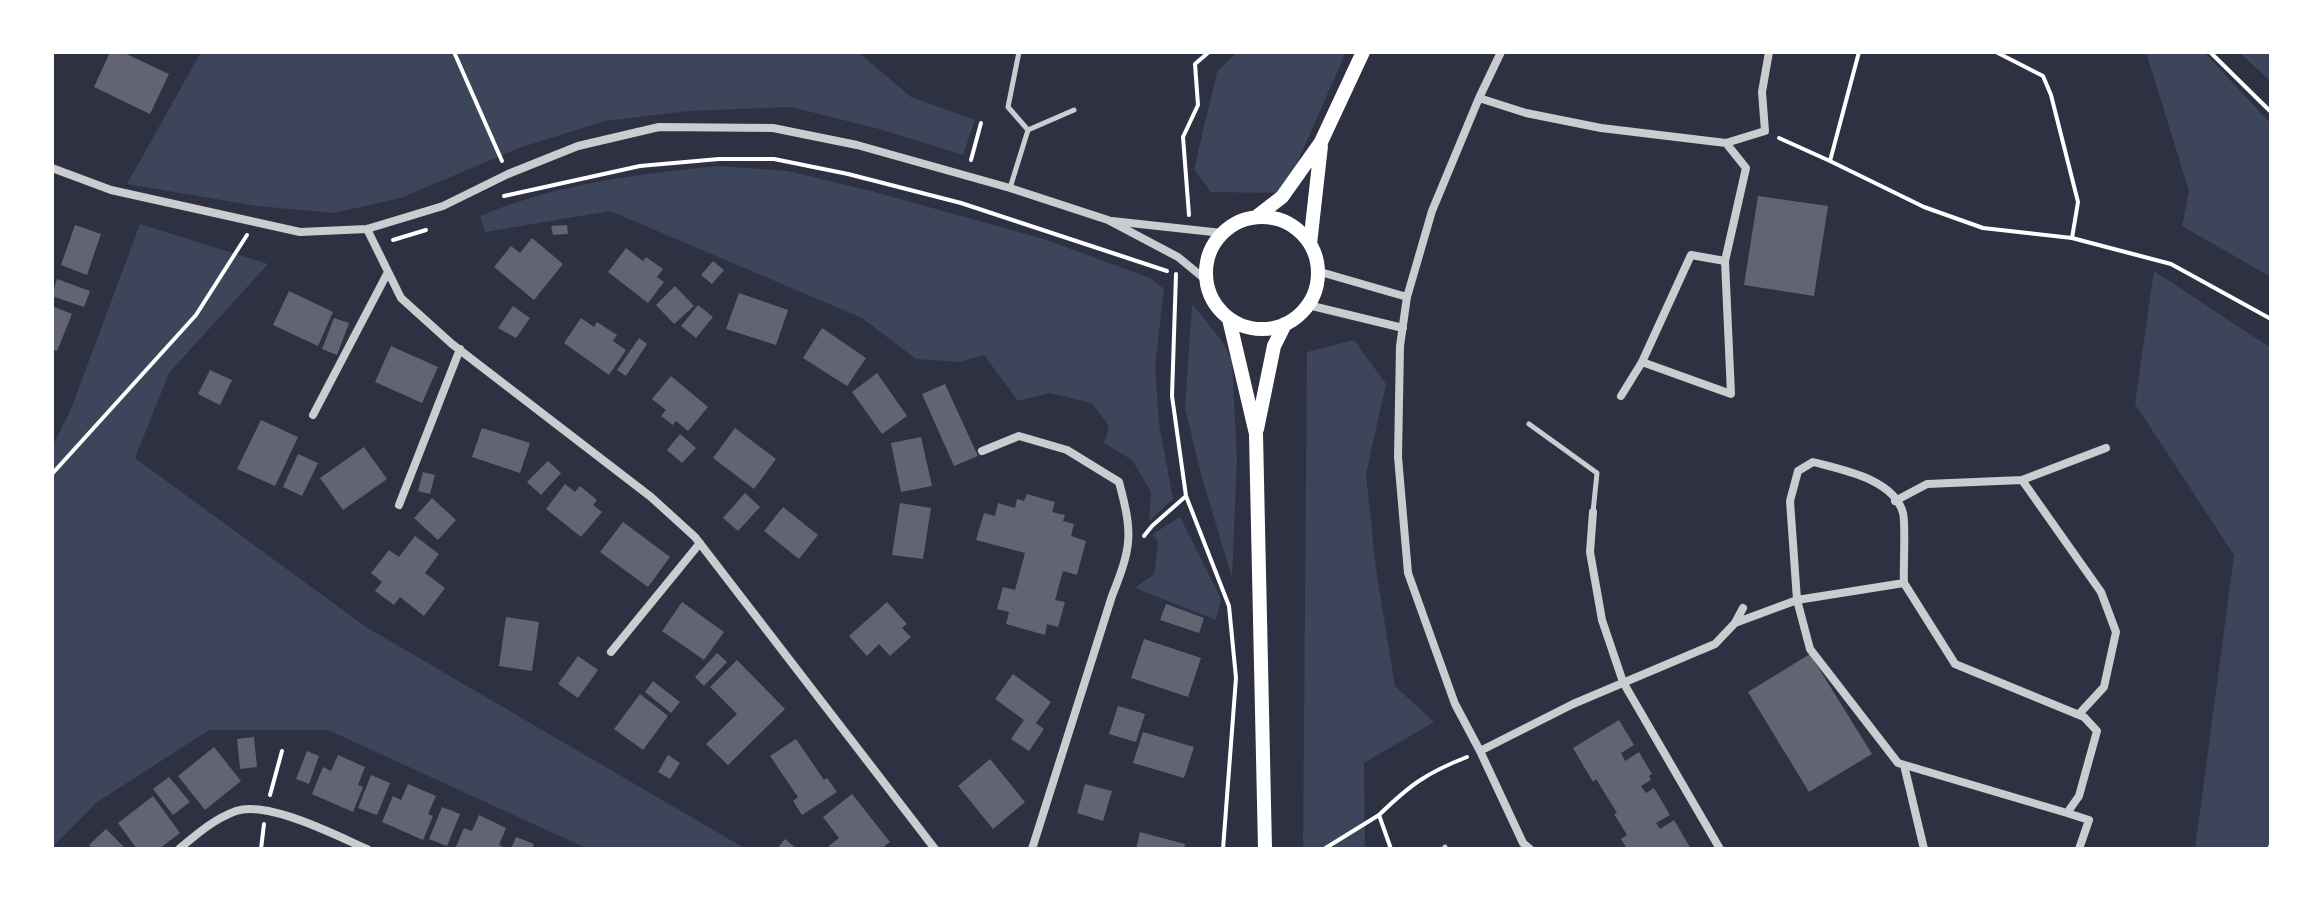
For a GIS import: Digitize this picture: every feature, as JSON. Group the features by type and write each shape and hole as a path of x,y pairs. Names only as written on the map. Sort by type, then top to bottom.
{"main road":[{"path":"1256,217 1282,197 1321,142 1363,52"},
{"path":"1310,244 1287,223 1276,219 1256,217 1238,222 1222,233 1206,261 1206,280 1215,305 1229,319 1249,328 1268,329 1285,324 1308,305 1316,289 1317,271 1310,244 1321,142"},
{"path":"1229,319 1256,434 1265,849"},
{"path":"1256,434 1274,346 1285,324"}],"street":[{"path":"1501,52 1432,211 1407,297 1398,457 1408,573 1455,704 1523,843 1530,849"},
{"path":"1479,98 1526,113 1601,128 1726,143 1765,131 1762,92 1769,52"},
{"path":"52,168 111,190 300,232 367,229 443,206 508,174 578,146 659,127 773,128 857,145 1010,188 1108,220 1178,257 1206,280"},
{"path":"1642,362 1731,394 1725,261 1746,168 1726,143"},
{"path":"1108,220 1222,233"},
{"path":"367,229 401,298 460,349 651,497 700,543 935,849"},
{"path":"1621,396 1642,362 1691,255 1725,261"},
{"path":"1317,271 1407,297"},
{"path":"313,415 388,272"},
{"path":"1308,305 1403,328"},
{"path":"399,505 460,349"},
{"path":"982,451 1019,436 1067,450 1119,482 1130,523 1127,559 1112,596 1032,849"},
{"path":"1895,501 1927,484 2022,480 2106,448"},
{"path":"2067,813 2079,796 2097,731 2079,714 1955,664 1904,583 1903,513 1888,490 1852,473 1813,462 1798,471 1790,501 1797,600 1810,649 1898,763 2089,820 2079,849"},
{"path":"2022,480 2101,592 2116,632 2104,687 2079,714"},
{"path":"1593,512 1590,552 1602,620 1623,682 1720,849"},
{"path":"611,652 700,543"},
{"path":"1735,623 1797,600 1904,583"},
{"path":"1480,751 1573,704 1715,644 1735,623 1743,608"},
{"path":"1904,765 1924,849"},
{"path":"179,849 207,826 239,810 266,810 367,849"}],"lane":[{"path":"1019,52 1008,107 1028,130"},
{"path":"1010,188 1028,130 1074,110"},
{"path":"1529,424 1597,473 1593,512"}],"path":[{"path":"454,52 508,174"},
{"path":"1184,229 1191,211 1183,137 1198,105 1195,64 1209,52"},
{"path":"1830,161 1859,52"},
{"path":"1996,52 2043,76 2051,95 2078,202 2072,238"},
{"path":"2210,52 2271,112"},
{"path":"1765,131 1924,207 1983,228 2072,238 2171,264 2271,319"},
{"path":"496,200 509,194 640,166 719,159 774,159 961,203 1177,274"},
{"path":"52,474 196,315 255,222"},
{"path":"375,245 431,228"},
{"path":"1178,257 1172,396 1186,496 1229,606 1236,678 1223,849"},
{"path":"1127,559 1152,526 1186,496"},
{"path":"1324,849 1379,815 1412,783 1442,766 1480,751"},
{"path":"1379,815 1391,849"}],"shaded area":[{"path":"201,52 858,52 911,97 975,120 963,155 879,129 791,107 689,111 605,121 519,148 401,198 334,213 257,206 127,184"},
{"path":"1237,52 1346,52 1291,177 1276,193 1211,192 1194,169 1217,72"},
{"path":"2146,52 2204,52 2271,124 2271,277 2182,226 2189,191"},
{"path":"2239,52 2271,52 2271,82"},
{"path":"718,166 788,171 871,191 1044,239 1150,278 1164,289 1155,366 1159,423 1173,499 1149,521 1151,492 1132,460 1104,443 1109,426 1092,403 1050,393 1018,401 984,355 960,362 916,359 862,318 610,211 485,232 480,216 567,188"},
{"path":"140,224 268,264 169,373 135,458 366,627 746,849 588,849 328,730 209,730 96,803 52,848 52,447 71,409"},
{"path":"2154,271 2271,348 2271,840 2268,849 2195,849 2234,555 2135,404"},
{"path":"1192,304 1222,341 1232,361 1237,459 1232,578 1185,408"},
{"path":"1354,340 1386,384 1366,474 1376,569 1395,686 1434,722 1364,763 1365,849 1303,849 1307,352"},
{"path":"1180,517 1221,599 1216,620 1135,588 1154,574 1158,543 1153,534"}],"building":[{"path":"110,52 122,52 169,74 150,114 94,87"},
{"path":"1758,196 1828,206 1814,296 1744,285"},
{"path":"75,225 101,234 87,275 61,265"},
{"path":"567,225 568,234 553,235 551,226"},
{"path":"532,238 563,264 534,300 494,267 511,246 520,253"},
{"path":"626,248 643,261 646,257 663,269 657,277 664,282 648,303 608,272"},
{"path":"713,261 724,270 712,284 701,275"},
{"path":"57,279 90,291 84,307 52,296"},
{"path":"675,286 694,306 674,324 656,305"},
{"path":"289,291 333,312 318,346 273,325"},
{"path":"739,293 788,310 776,345 726,329"},
{"path":"698,305 713,317 696,338 681,326"},
{"path":"52,306 72,314 57,351 52,349"},
{"path":"513,306 530,318 516,338 498,328"},
{"path":"334,318 349,323 337,355 322,349"},
{"path":"581,318 594,327 597,322 617,335 613,341 626,350 609,375 564,343"},
{"path":"822,328 866,358 847,386 803,358"},
{"path":"639,338 647,344 626,376 617,370"},
{"path":"391,346 438,367 422,403 375,382"},
{"path":"210,370 232,380 220,405 198,394"},
{"path":"877,373 907,416 882,434 852,392"},
{"path":"671,376 708,407 688,431 676,421 673,425 661,416 666,410 652,399"},
{"path":"945,384 978,456 954,466 922,394"},
{"path":"261,420 298,437 275,486 237,469"},
{"path":"482,428 530,443 520,473 472,457"},
{"path":"735,428 776,459 754,489 713,458"},
{"path":"680,434 696,448 682,463 667,450"},
{"path":"921,437 932,486 901,492 891,443"},
{"path":"364,447 387,479 343,510 320,478"},
{"path":"298,454 318,463 302,496 283,487"},
{"path":"548,461 561,473 541,495 527,482"},
{"path":"423,472 435,475 430,494 418,491"},
{"path":"565,484 575,492 580,486 597,500 593,505 602,512 581,537 546,509"},
{"path":"745,493 760,507 738,531 723,518"},
{"path":"1027,494 1055,502 1052,512 1065,515 1063,521 1074,524 1071,536 1086,541 1077,575 1063,571 1055,600 1065,602 1058,627 1047,624 1045,635 1006,624 1009,612 997,609 1003,587 1015,590 1025,553 976,540 984,513 995,516 998,503 1015,508 1017,499 1024,501"},
{"path":"432,498 456,520 438,540 414,518"},
{"path":"900,503 931,508 923,559 892,555"},
{"path":"783,507 818,535 799,559 764,531"},
{"path":"623,522 670,557 648,587 600,552"},
{"path":"415,536 439,554 425,573 445,588 424,616 400,597 394,605 375,591 382,582 371,573 389,550 399,557"},
{"path":"682,602 724,632 704,660 662,631"},
{"path":"887,602 907,624 902,628 911,637 890,656 879,644 867,656 849,636"},
{"path":"1166,604 1204,618 1199,633 1160,620"},
{"path":"506,617 539,622 532,671 499,666"},
{"path":"1144,639 1201,658 1188,697 1131,678"},
{"path":"717,653 727,662 704,686 695,677"},
{"path":"1810,654 1872,754 1809,792 1748,692"},
{"path":"578,656 598,670 578,698 558,684"},
{"path":"737,660 785,709 728,765 706,744 737,714 710,687"},
{"path":"1013,674 1051,702 1036,723 1044,729 1029,751 1011,739 1024,720 995,699"},
{"path":"653,681 680,702 671,713 645,692"},
{"path":"640,694 668,716 643,750 614,729"},
{"path":"1118,706 1145,714 1136,742 1109,734"},
{"path":"1619,720 1634,745 1621,753 1625,761 1639,752 1652,774 1649,776 1651,780 1641,786 1646,793 1654,788 1670,815 1656,823 1660,829 1674,820 1691,849 1627,849 1621,839 1627,835 1614,814 1617,813 1596,779 1593,782 1573,748"},
{"path":"1143,732 1194,747 1184,778 1133,763"},
{"path":"254,737 257,767 240,769 237,739"},
{"path":"796,739 824,780 827,778 837,792 802,815 793,801 798,797 770,756"},
{"path":"214,747 241,781 205,810 178,776"},
{"path":"307,751 319,756 309,784 296,779"},
{"path":"338,755 365,767 358,785 363,787 353,812 312,794 323,767 331,771"},
{"path":"668,755 680,763 670,779 658,772"},
{"path":"990,759 1025,802 993,829 958,786"},
{"path":"371,775 390,783 377,815 358,808"},
{"path":"169,777 190,802 173,815 153,789"},
{"path":"408,784 436,796 428,814 433,816 423,840 382,822 393,796 401,800"},
{"path":"1085,784 1112,791 1103,821 1077,813"},
{"path":"852,794 890,842 881,849 825,849 839,838 823,817"},
{"path":"153,796 180,833 159,849 137,849 118,823"},
{"path":"442,807 460,814 447,846 429,839"},
{"path":"479,815 506,828 499,845 507,849 455,849 464,828 472,831"},
{"path":"106,829 126,849 93,849 89,845"},
{"path":"1140,832 1185,844 1184,849 1136,849"},
{"path":"516,837 534,844 532,849 511,849"},
{"path":"785,839 797,849 777,849"}]}
